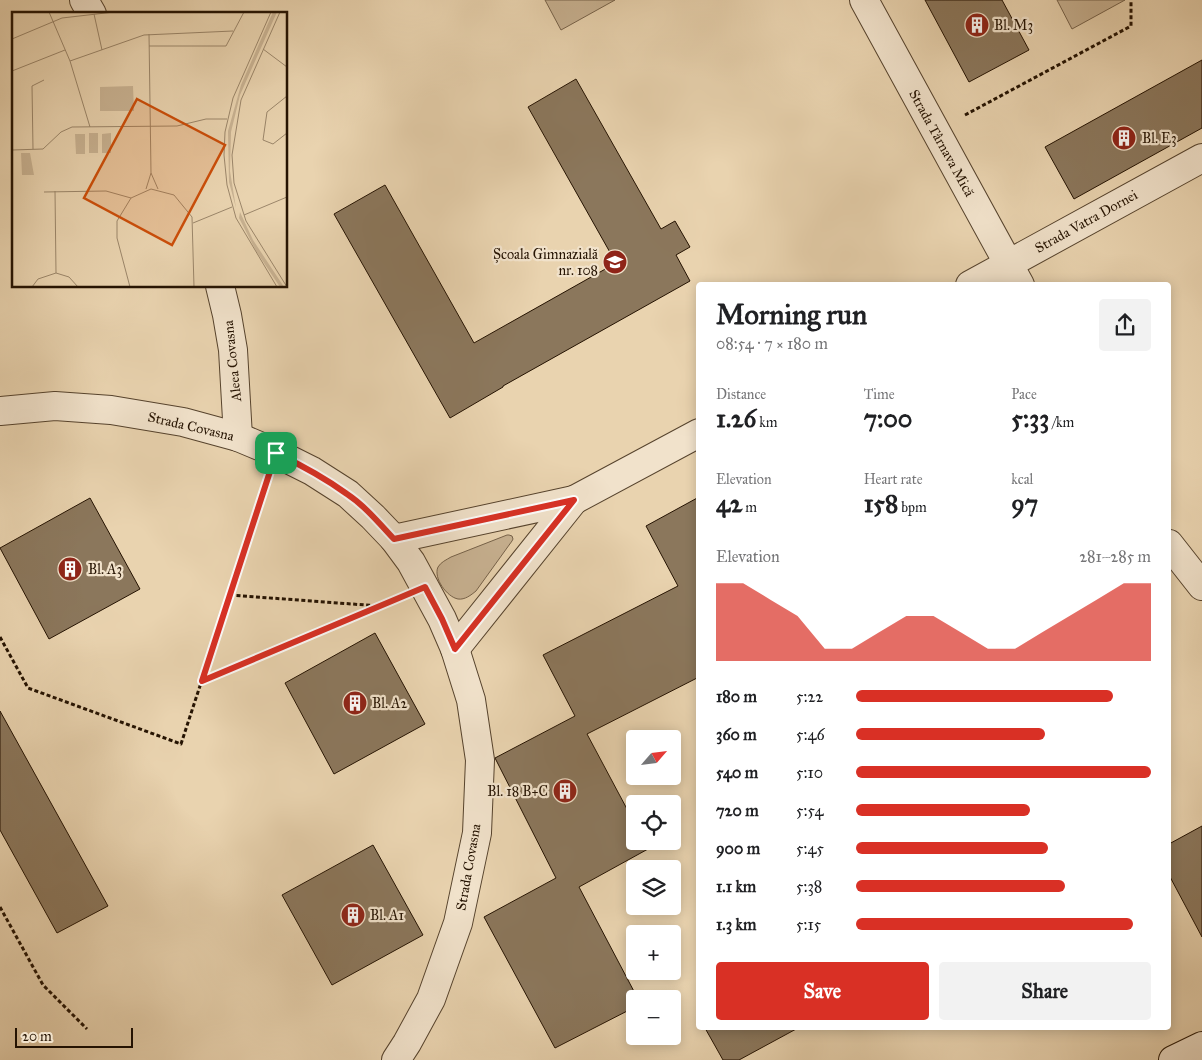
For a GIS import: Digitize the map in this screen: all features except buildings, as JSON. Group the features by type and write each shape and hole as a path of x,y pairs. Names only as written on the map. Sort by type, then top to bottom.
{"street":[{"path":"84,0 91,12"},
{"name":"Strada Târnava Mică","path":"864,0 1014,275"},
{"name":"Strada Vatra Dornei","path":"983,282 1014,275 1202,158"},
{"name":"Aleea Covasna","path":"221,288 228,315 233,350 238,437"},
{"name":"Strada Covasna","path":"0,411 55,406 111,410 183,422 238,437 312,471 348,494 394,539 411,562 442,619 455,649 471,700 480,760 477,833 458,923 430,999 408,1043 396,1060"},
{"path":"394,539 574,500 696,435"},
{"path":"455,649 574,500"},
{"path":"1171,547 1202,586"},
{"path":"1173,1060 1202,1046"}],"path":[{"path":"935,131 1131,26 1131,0"},
{"path":"0,636 28,688 181,744 276,453"},
{"path":"202,681 425,587"},
{"path":"230,595 380,606"},
{"path":"0,907 43,985 87,1029"}],"shaded area":[{"path":"545,0 615,0 561,30"},
{"path":"1057,0 1125,0 1072,29"},
{"path":"507,535 512,536 512,541 476,591 468,597 458,599 446,591 437,576 438,567 444,561"}],"place":[{"name":"Bl. M3","path":"977,25"},
{"name":"Bl. E3","path":"1124,138"},
{"name":"Școala Gimnazială nr. 108","path":"615,262"},
{"name":"Bl. A3","path":"70,569"},
{"name":"Bl. A2","path":"355,703"},
{"name":"Bl. 18 B+C","path":"565,791"},
{"name":"Bl. A1","path":"353,915"}],"route":[{"path":"276,453 312,471 348,494 394,539 574,500 455,649 425,587 202,681 276,453"}]}
